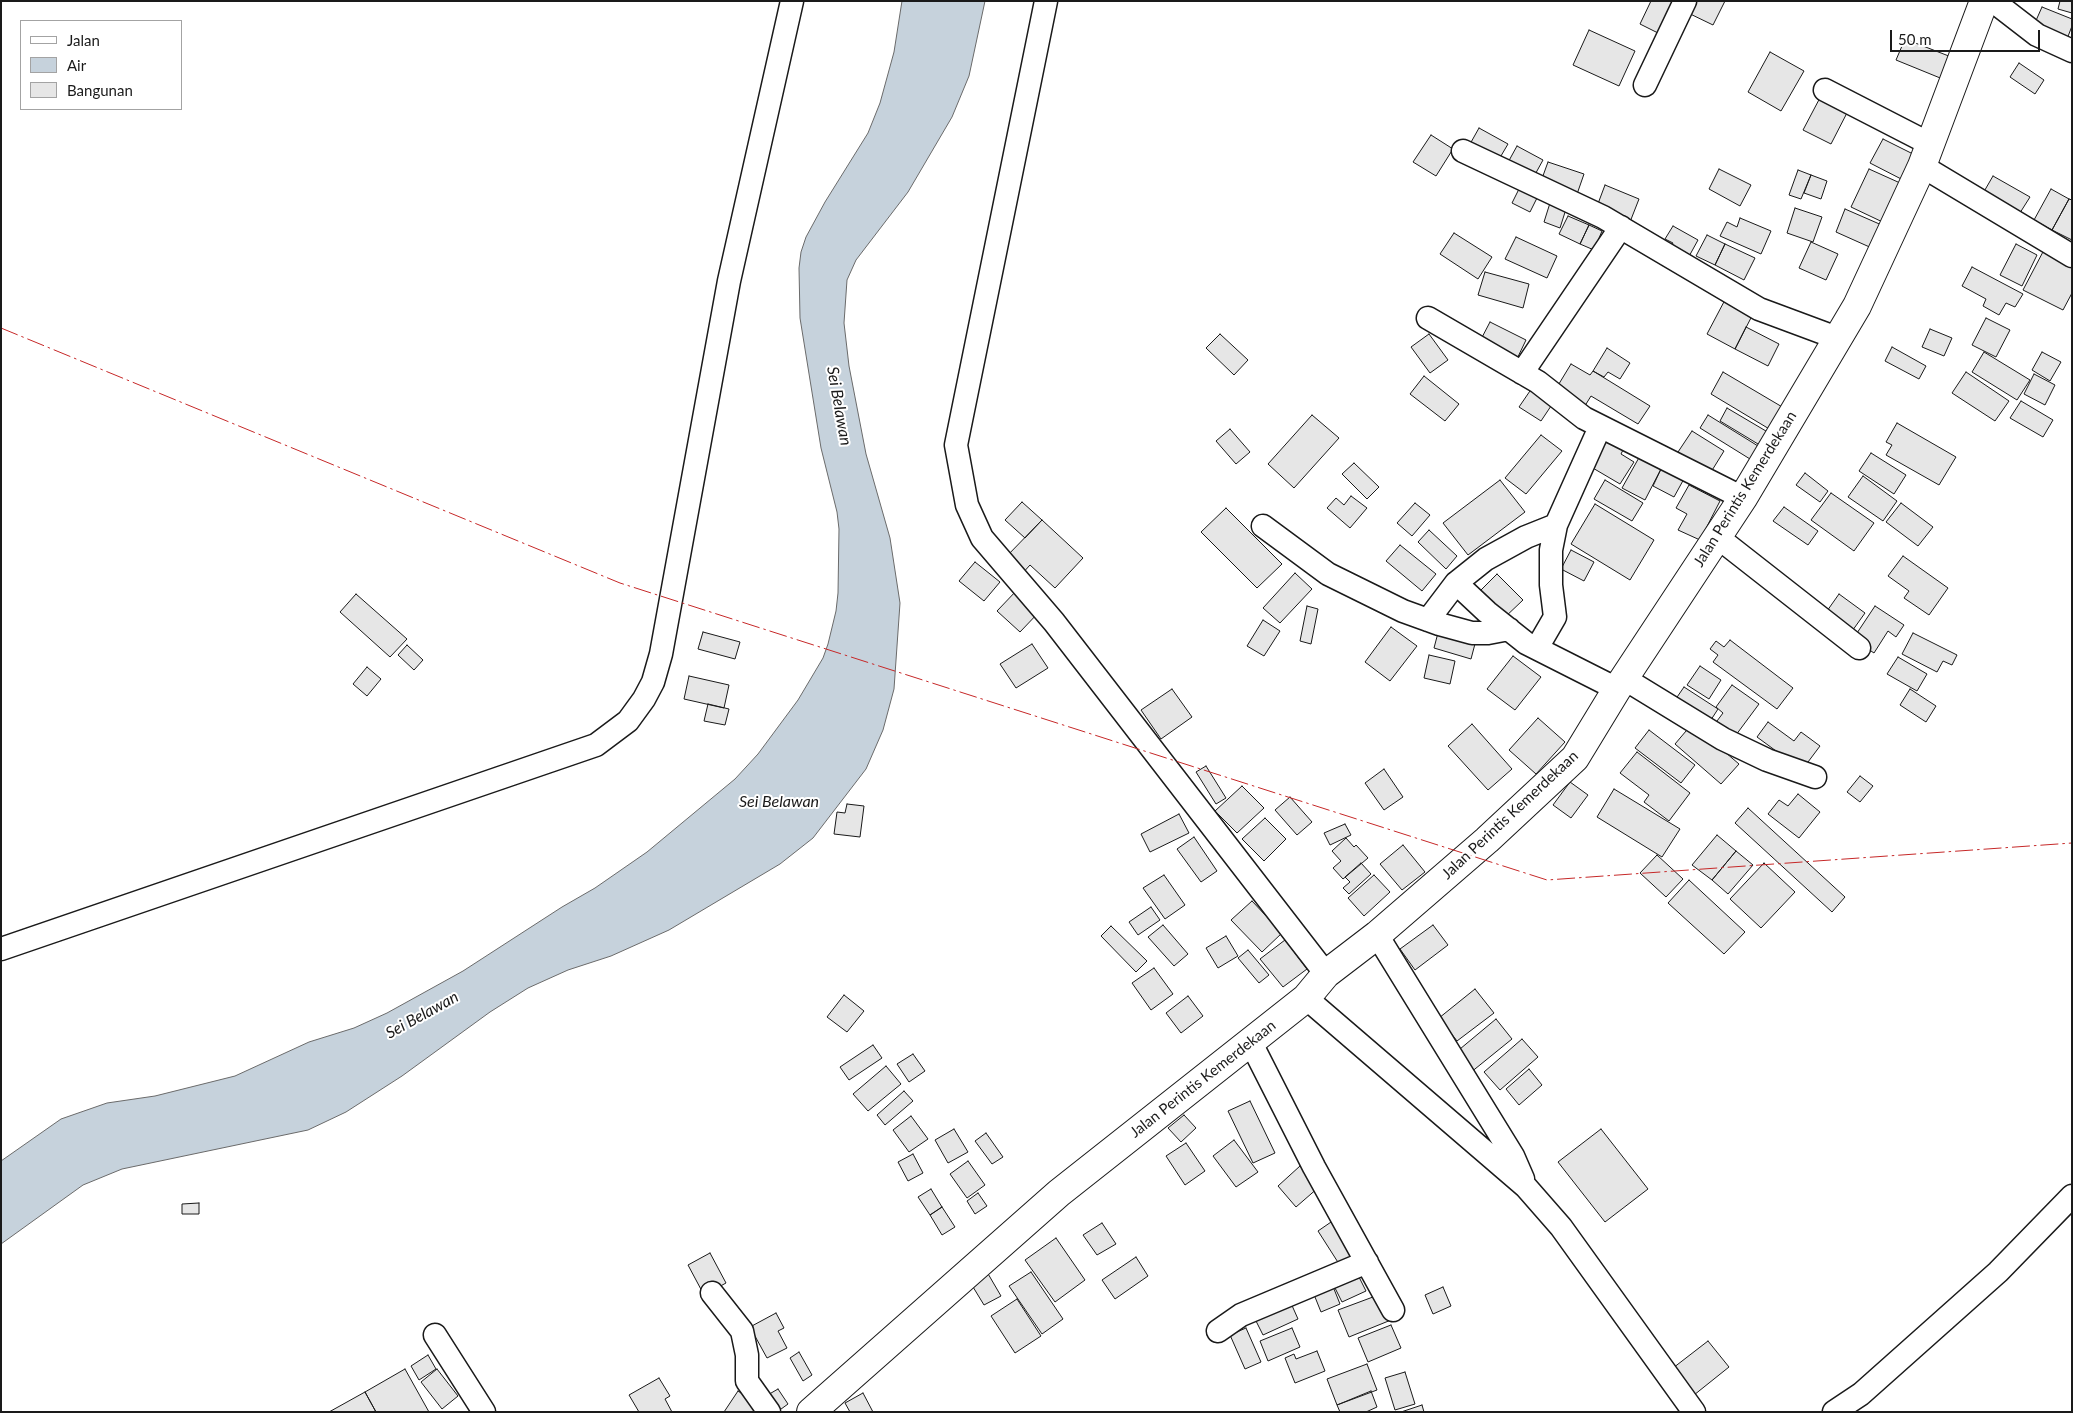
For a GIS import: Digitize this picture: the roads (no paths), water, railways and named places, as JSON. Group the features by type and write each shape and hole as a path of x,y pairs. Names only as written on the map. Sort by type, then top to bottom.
{"main road":[{"name":"Jalan Perintis Kemerdekaan","path":"811,1412 1059,1193 1306,998 1326,974 1377,935 1487,840 1575,758 1716,536 1743,498 1837,338 1858,306 1926,155 1984,1"}],"street":[{"path":"1,949 596,745 628,721 644,699 653,682 661,654 729,281 792,1"},
{"path":"1046,1 956,445 967,505 982,538 1054,622 1326,974"},
{"path":"1645,85 1685,1"},
{"path":"1993,1 2037,35 2072,51"},
{"path":"1825,90 1926,155 2072,256"},
{"path":"1463,151 1621,226 1759,309 1837,338"},
{"path":"1522,373 1621,226"},
{"path":"1428,318 1538,382 1584,418 1743,498"},
{"path":"1537,648 1555,617 1551,585 1551,550 1556,525 1600,427"},
{"path":"1428,620 1456,583 1486,559 1526,537 1556,525"},
{"path":"1263,526 1328,574 1403,611 1472,633 1488,633 1509,629"},
{"path":"1716,536 1860,648"},
{"path":"1456,583 1487,612 1537,648 1621,684 1723,739 1767,760 1815,777"},
{"path":"1377,935 1513,1156 1526,1187"},
{"path":"1306,998 1526,1187 1561,1227 1694,1412"},
{"path":"1250,1041 1314,1167 1393,1310"},
{"path":"1834,1412 1861,1394 1998,1272 2072,1196"},
{"path":"1218,1331 1241,1315 1367,1262"},
{"path":"712,1293 742,1331 747,1355 747,1381 769,1412"},
{"path":"435,1335 484,1412"}],"water":[{"name":"Sei Belawan","path":"902,1 985,1 969,76 952,117 908,192 856,260 847,280 844,323 849,366 866,454 890,538 900,603 894,689 883,730 866,769 813,838 780,864 669,930 611,956 568,970 528,988 490,1012 402,1076 346,1112 308,1130 122,1169 83,1185 1,1244 1,1161 61,1119 107,1103 155,1096 235,1076 309,1042 354,1028 387,1013 463,971 595,888 647,852 735,779 758,754 798,700 823,658 836,611 839,529 837,512 821,448 800,318 799,268 801,252 806,237 825,202 868,133 880,103 894,52"}]}
